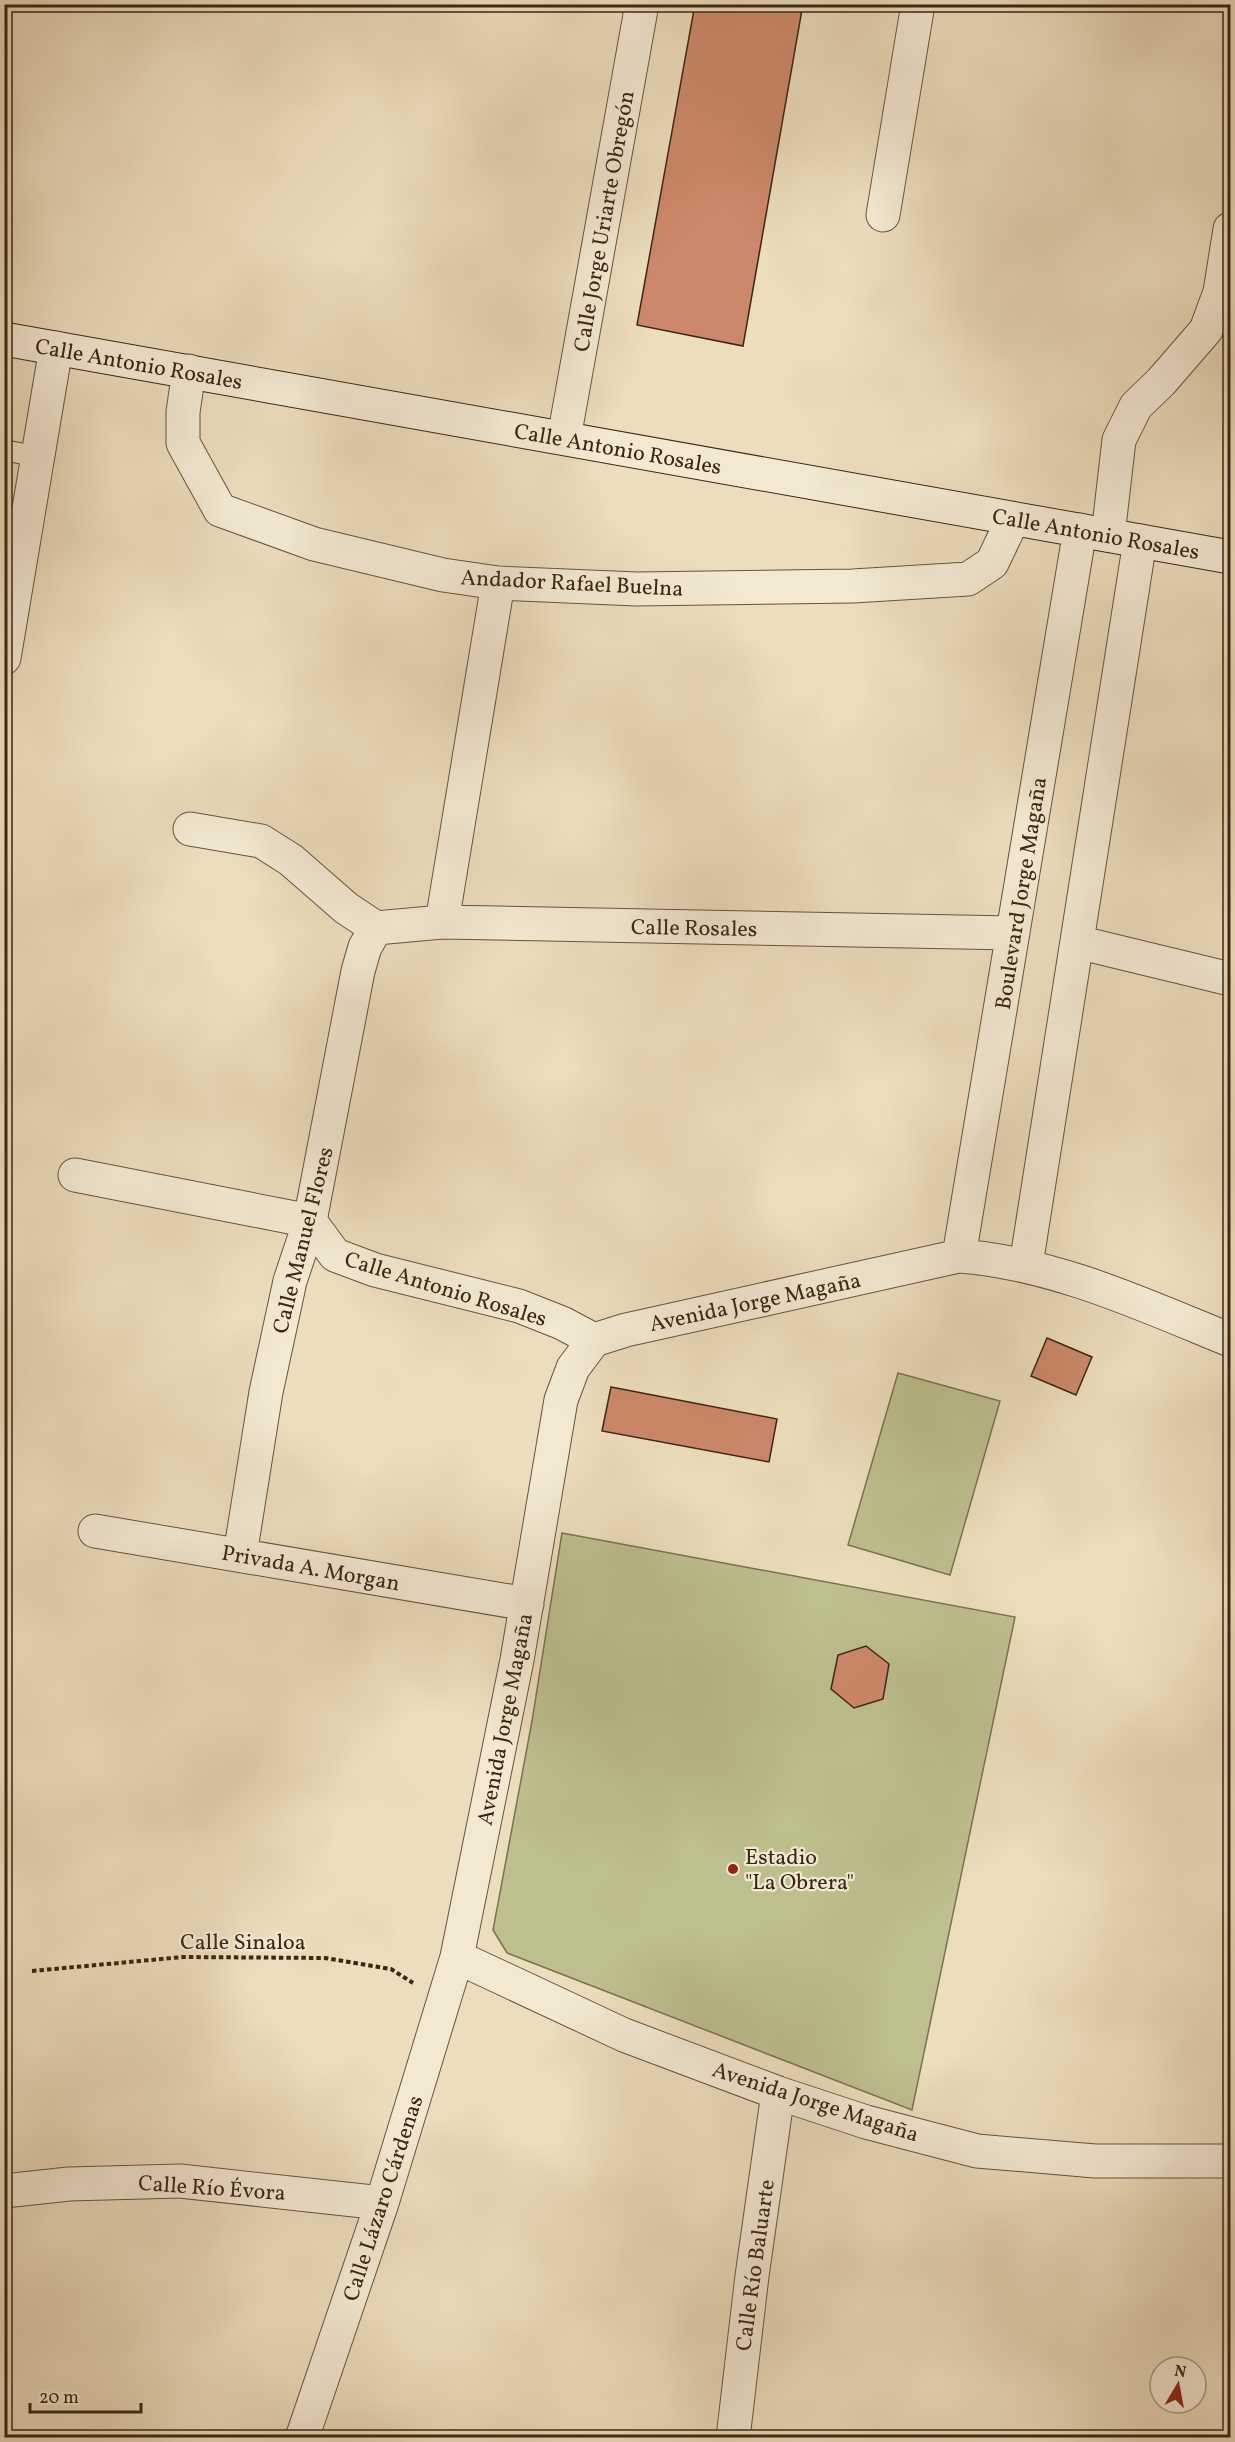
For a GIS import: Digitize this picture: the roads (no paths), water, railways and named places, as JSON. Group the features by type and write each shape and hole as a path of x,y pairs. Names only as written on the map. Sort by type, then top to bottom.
{"street":[{"name":"Calle Jorge Uriarte Obregón","path":"564,438 642,4"},
{"path":"883,216 918,4"},
{"path":"1026,1265 1077,942 1109,536 1119,440 1136,406 1161,382 1206,330 1220,292 1230,230"},
{"name":"Calle Antonio Rosales","path":"4,339 1230,557"},
{"path":"4,658 56,348"},
{"name":"Andador Rafael Buelna","path":"189,371 183,412 183,443 220,510 314,544 443,575 498,583 637,589 853,586 968,579 992,563 1013,519"},
{"name":"Boulevard Jorge Magaña","path":"960,1256 1013,933 1109,536"},
{"path":"442,922 498,583"},
{"path":"190,829 261,841 291,860 346,908 376,928"},
{"name":"Calle Rosales","path":"376,928 400,924 442,922 1013,933"},
{"name":"Calle Manuel Flores","path":"240,1555 266,1392 290,1281 310,1221 358,971 365,947 376,928"},
{"path":"1077,942 1230,980"},
{"path":"75,1175 310,1221"},
{"name":"Calle Antonio Rosales","path":"310,1221 335,1255 375,1270 519,1306 562,1323 594,1340"},
{"name":"Avenida Jorge Magaña","path":"1230,1340 1139,1303 1026,1265 989,1258 960,1256 626,1330 594,1340 573,1368 561,1400 526,1604 457,1957 624,2036 778,2093 867,2122 977,2151 1095,2161 1230,2161"},
{"name":"Privada A. Morgan","path":"95,1531 526,1604"},
{"name":"Calle Lázaro Cárdenas","path":"302,2438 382,2203 457,1957"},
{"name":"Calle Río Baluarte","path":"733,2438 752,2276 778,2093"},
{"name":"Calle Río Évora","path":"4,2191 69,2184 180,2181 382,2203"}],"lane":[{"path":"4,450 38,457"}],"place":[{"name":"Estadio \"La Obrera\"","path":"733,1869"}]}
